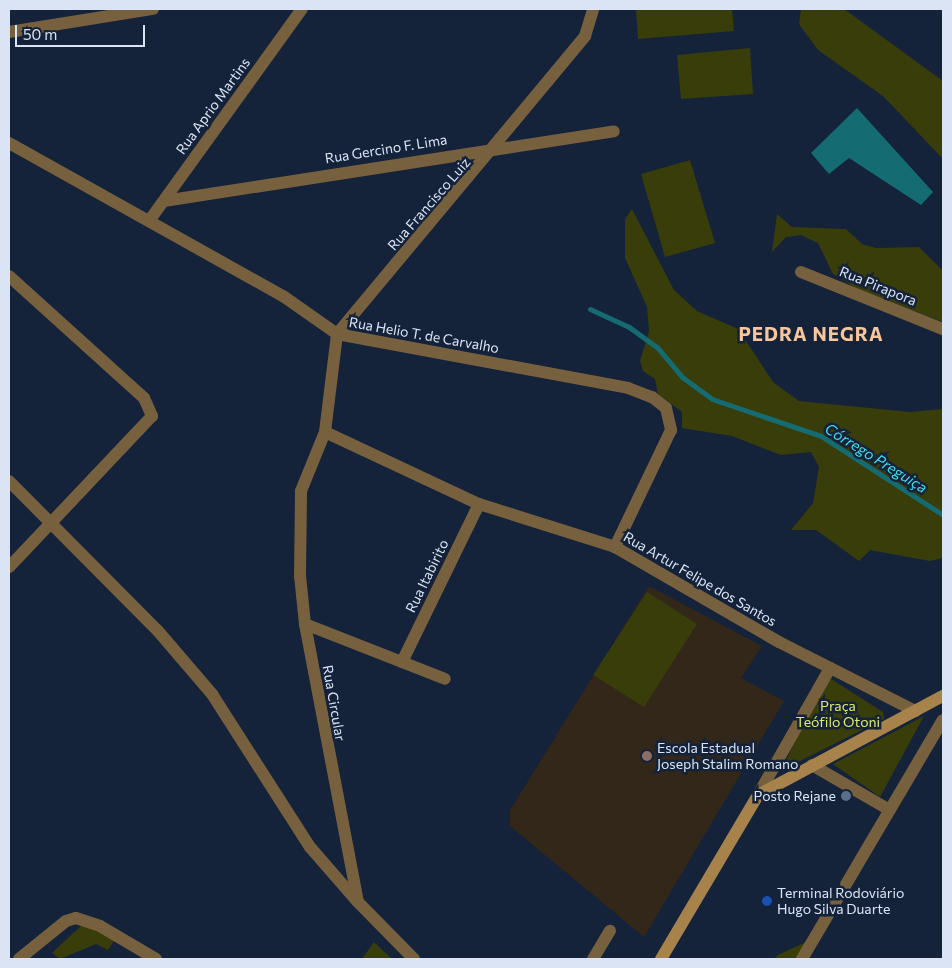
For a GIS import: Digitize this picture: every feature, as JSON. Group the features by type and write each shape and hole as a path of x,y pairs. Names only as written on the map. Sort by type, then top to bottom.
{"main road":[{"path":"661,959 758,795 943,696"}],"street":[{"path":"9,32 153,9"},
{"name":"Rua Aprio Martins","path":"149,221 302,9"},
{"name":"Rua Francisco Luiz","path":"337,334 499,146 585,36 593,9"},
{"name":"Rua Gercino F. Lima","path":"164,201 499,146 614,131"},
{"name":"Rua Helio T. de Carvalho","path":"9,143 283,296 337,334 628,388 666,408 671,430 616,547"},
{"name":"Rua Pirapora","path":"801,272 943,329"},
{"path":"9,276 144,398 152,416 9,567"},
{"path":"325,432 337,334"},
{"name":"Rua Artur Felipe dos Santos","path":"325,432 479,504 616,547 830,668 915,711"},
{"name":"Rua Circular","path":"325,432 301,491 300,576 305,624 358,902"},
{"path":"9,481 158,631 212,694 310,847 358,902 414,959"},
{"name":"Rua Itabirito","path":"402,662 479,504"},
{"path":"305,624 445,679"},
{"path":"758,795 830,668"},
{"path":"802,959 888,809 943,720"},
{"path":"812,765 888,809"},
{"path":"19,959 66,921 83,919 100,926 156,959"},
{"path":"593,959 610,931"}],"shaded area":[{"path":"857,108 933,192 921,205 849,158 829,174 811,153"},
{"name":"Escola Estadual Joseph Stalim Romano","path":"649,586 762,646 741,678 784,701 644,937 510,826 510,810"}],"green space":[{"path":"636,9 732,9 734,31 638,39"},
{"path":"801,9 844,9 943,81 943,159 883,96 818,50 799,24"},
{"path":"750,48 753,94 681,99 677,55"},
{"path":"690,160 715,243 665,257 641,174"},
{"path":"632,209 674,290 697,311 738,329 773,382 799,401 910,412 943,409 943,558 930,561 870,550 859,561 816,530 791,530 813,503 819,467 811,452 781,455 732,436 682,428 682,412 658,394 655,379 643,371 640,361 649,331 647,307 625,258 625,219"},
{"path":"777,214 792,227 846,229 862,244 876,248 919,247 943,271 943,322 856,288 833,274 818,243 801,235 786,237 772,252"},
{"path":"647,592 697,624 644,707 593,675"},
{"name":"Praça Teófilo Otoni","path":"828,677 883,712 884,719 790,766 784,764"},
{"name":"Praça Teófilo Otoni","path":"924,716 880,797 833,764"},
{"path":"81,926 93,927 114,941 108,950 96,944 60,959 52,953"},
{"path":"374,942 392,959 362,959"},
{"path":"806,942 796,959 774,959 778,955"}],"waterway":[{"name":"Córrego Preguiça","path":"590,309 629,327 657,347 682,377 712,399 821,436 943,515"}],"place":[{"name":"Escola Estadual Joseph Stalim Romano","path":"647,756"},
{"name":"Posto Rejane","path":"846,796"},
{"name":"Terminal Rodoviário Hugo Silva Duarte","path":"767,901"}],"district":[{"name":"PEDRA NEGRA","path":"811,334"}]}
